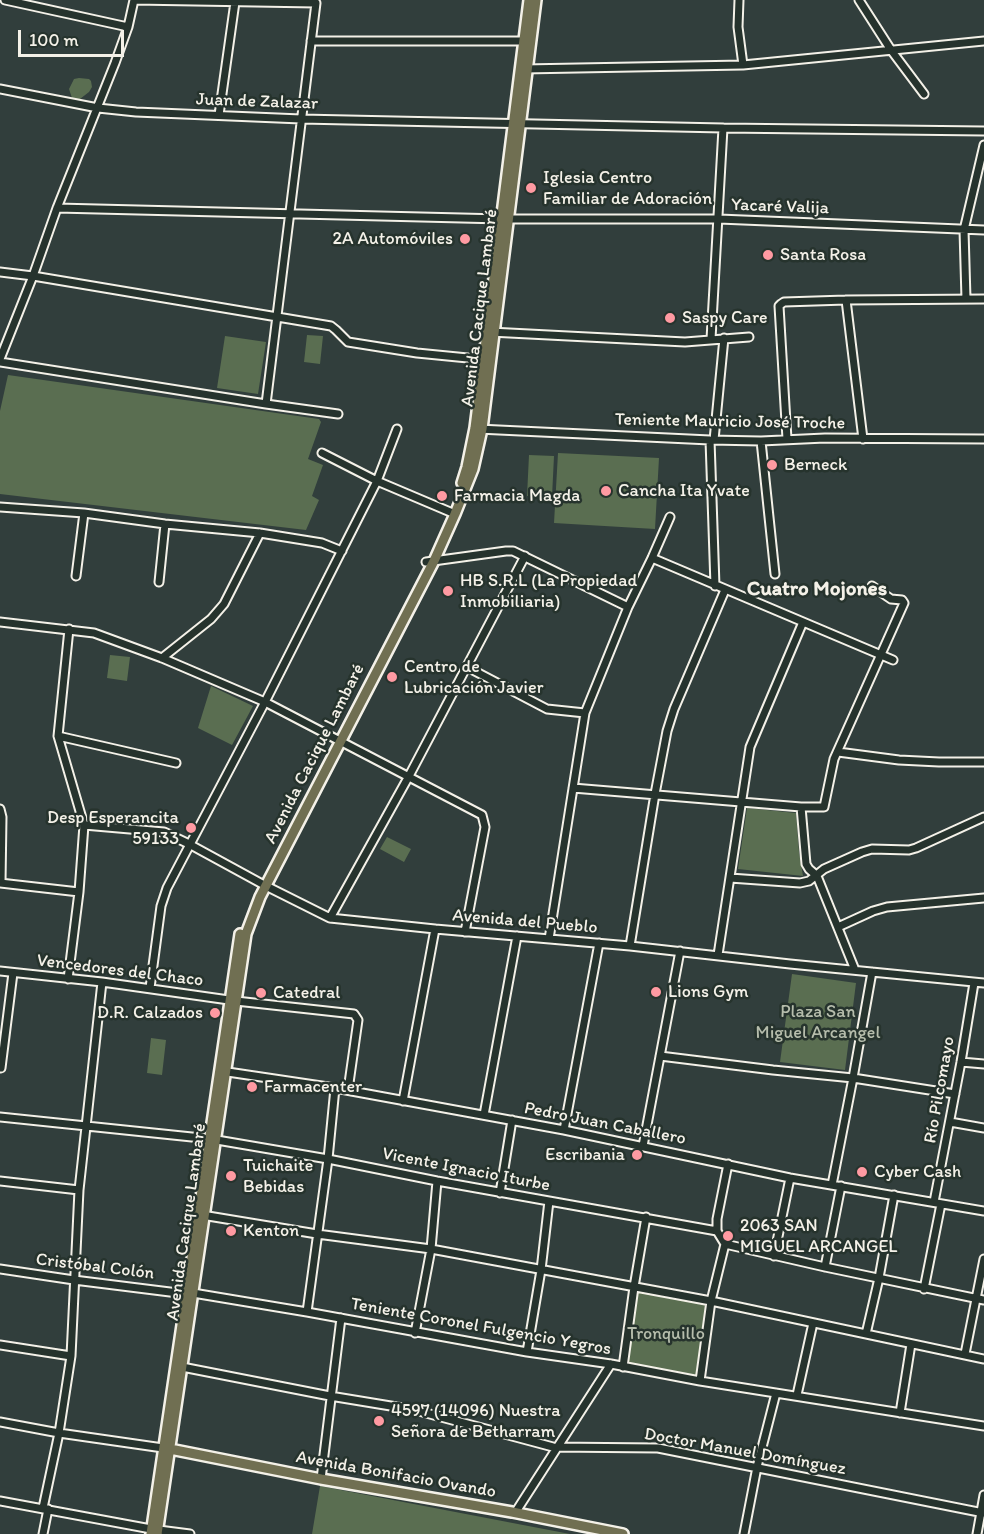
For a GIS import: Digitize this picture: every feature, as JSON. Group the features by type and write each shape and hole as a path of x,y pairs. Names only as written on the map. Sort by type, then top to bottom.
{"main road":[{"name":"Avenida Cacique Lambaré","path":"154,1531 222,1071 240,932 249,908 428,567 452,513 479,429 524,69 529,0"},
{"name":"Avenida Cacique Lambaré","path":"527,41 536,0"},
{"name":"Avenida Bonifacio Ovando","path":"166,1448 623,1534"}],"street":[{"path":"5,0 128,27"},
{"path":"266,404 316,3 134,0 128,27 98,108 57,208 0,361 266,404 338,414"},
{"path":"739,0 738,27 743,65"},
{"path":"859,0 891,50 924,94"},
{"path":"219,115 235,2"},
{"path":"524,69 743,65 984,40"},
{"path":"311,41 527,41"},
{"name":"Juan de Zalazar","path":"0,89 98,108 136,112 301,119 984,131"},
{"path":"711,339 723,128"},
{"path":"966,299 964,230 984,145"},
{"name":"Yacaré Valija","path":"57,208 505,219 719,219 984,230"},
{"path":"0,272 331,326 348,342 417,353 487,360"},
{"path":"787,439 779,306 784,302 984,299"},
{"path":"846,300 863,439"},
{"path":"491,332 685,342 749,338"},
{"path":"716,586 712,440 724,338"},
{"path":"150,988 161,906 167,888 342,551 377,481 397,429"},
{"name":"Teniente Mauricio José Troche","path":"479,429 712,440 984,440"},
{"path":"761,441 775,574"},
{"path":"322,453 377,481 452,513"},
{"path":"0,507 84,513 260,533 322,543 342,551"},
{"path":"76,576 84,513"},
{"path":"549,939 585,712 628,607 670,517"},
{"path":"159,582 165,524"},
{"path":"162,658 211,619 224,604 260,533"},
{"path":"428,567 513,551 628,607"},
{"path":"330,918 409,776 525,556"},
{"path":"652,558 893,660"},
{"path":"573,788 824,807 831,767 903,602 891,599 872,586"},
{"path":"630,946 667,731 674,709 725,590"},
{"path":"0,622 94,633 162,658 265,702 482,815 485,827 465,932"},
{"path":"718,955 750,747 803,622"},
{"path":"68,979 79,892 84,825 57,736 69,629"},
{"path":"467,667 547,709 585,712"},
{"path":"57,736 176,764"},
{"path":"838,752 899,760 984,762"},
{"path":"801,807 806,864 817,876 855,970"},
{"path":"0,809 2,817 0,883 79,892"},
{"path":"730,878 800,883 809,881 824,869 872,849 909,850 925,845 984,817"},
{"name":"Avenida del Pueblo","path":"84,825 164,832 330,918 630,946 984,983"},
{"path":"838,927 880,909 984,898"},
{"path":"403,1101 435,929"},
{"path":"484,1115 517,936"},
{"path":"564,1130 600,944"},
{"path":"643,1146 680,951"},
{"name":"Vencedores del Chaco","path":"0,971 354,1014 358,1020 348,1090"},
{"path":"832,1185 854,1078 872,972"},
{"path":"1,1068 13,973"},
{"path":"43,1534 45,1508 71,1356 79,1190 102,982"},
{"name":"Río Pilcomayo","path":"924,1289 974,983"},
{"path":"660,1056 854,1078 955,1094"},
{"path":"961,1062 984,1065"},
{"name":"Pedro Juan Caballero","path":"222,1071 348,1090 512,1120 790,1178 984,1211"},
{"path":"307,1312 328,1159 335,1088"},
{"name":"Vicente Ignacio Iturbe","path":"0,1117 212,1140 328,1159 717,1231"},
{"path":"500,1192 512,1120"},
{"path":"950,1122 984,1128"},
{"path":"728,1164 717,1219 717,1231 725,1244 980,1300"},
{"path":"774,1256 790,1178"},
{"path":"0,1181 79,1190"},
{"path":"415,1333 431,1248 437,1181"},
{"path":"825,1267 841,1186"},
{"path":"866,1334 894,1195"},
{"path":"527,1352 541,1270 549,1201"},
{"path":"201,1215 317,1234 431,1248 711,1301 984,1359"},
{"path":"623,1367 646,1217"},
{"path":"700,1381 711,1301 725,1244"},
{"path":"965,1354 980,1300 984,1259"},
{"name":"Cristóbal Colón","path":"0,1269 189,1293"},
{"name":"Teniente Coronel Fulgencio Yegros","path":"189,1293 700,1381 984,1426"},
{"path":"321,1479 340,1318"},
{"path":"797,1395 813,1323"},
{"path":"900,1413 911,1344"},
{"path":"0,1345 71,1356"},
{"path":"515,1513 611,1364"},
{"name":"Doctor Manuel Domínguez","path":"178,1367 415,1410 550,1446 650,1447 982,1513"},
{"path":"744,1534 757,1467 776,1393"},
{"path":"0,1422 166,1448"},
{"path":"977,1534 984,1495"},
{"path":"0,1501 154,1531 190,1534"}],"green space":[{"path":"74,79 89,79 92,87 76,102 69,89"},
{"path":"307,335 323,336 320,364 304,362"},
{"path":"225,336 266,342 258,394 217,388"},
{"path":"8,375 319,419 321,422 308,459 323,465 312,496 319,500 306,530 0,494 0,411"},
{"name":"Cancha Ita Yvate","path":"558,453 659,458 655,529 554,523"},
{"path":"529,455 554,456 552,497 527,496"},
{"path":"110,655 130,657 127,681 107,678"},
{"path":"211,686 253,706 232,745 198,728"},
{"path":"747,808 796,813 803,876 738,869"},
{"path":"387,837 411,849 404,862 380,849"},
{"name":"Plaza San Miguel Arcangel","path":"792,974 856,983 845,1070 780,1062"},
{"path":"151,1038 166,1040 162,1075 147,1073"},
{"name":"Tronquillo","path":"637,1292 707,1304 696,1378 626,1365"},
{"path":"320,1486 570,1534 312,1534"}],"place":[{"name":"Iglesia Centro Familiar de Adoración","path":"531,188"},
{"name":"2A Automóviles","path":"465,239"},
{"name":"Santa Rosa","path":"768,255"},
{"name":"Saspy Care","path":"670,318"},
{"name":"Berneck","path":"772,465"},
{"name":"Cancha Ita Yvate","path":"606,491"},
{"name":"Farmacia Magda","path":"442,496"},
{"name":"HB S.R.L (La Propiedad Inmobiliaria)","path":"448,591"},
{"name":"Centro de Lubricación Javier","path":"392,677"},
{"name":"Desp Esperancita 59133","path":"191,828"},
{"name":"Lions Gym","path":"656,992"},
{"name":"Catedral","path":"261,993"},
{"name":"D.R. Calzados","path":"215,1013"},
{"name":"Farmacenter","path":"252,1087"},
{"name":"Escribania","path":"637,1155"},
{"name":"Cyber Cash","path":"862,1172"},
{"name":"Tuichaite Bebidas","path":"231,1176"},
{"name":"Kenton","path":"231,1231"},
{"name":"2063 SAN MIGUEL ARCANGEL","path":"728,1236"},
{"name":"4597 (14096) Nuestra Señora de Betharram","path":"379,1421"}],"district":[{"name":"Cuatro Mojones","path":"817,590"}]}
